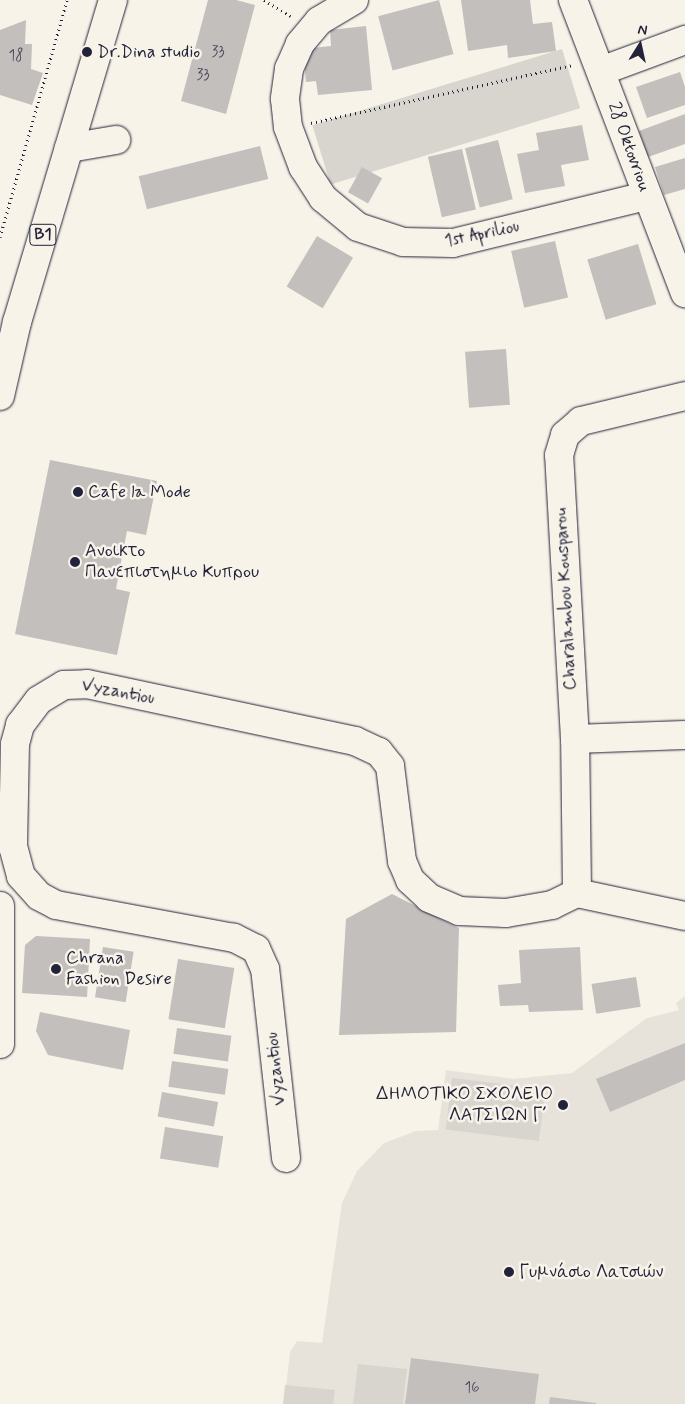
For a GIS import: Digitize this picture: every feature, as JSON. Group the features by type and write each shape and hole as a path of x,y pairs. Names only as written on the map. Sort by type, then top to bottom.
{"street":[{"name":"B1","path":"0,396 8,320 70,148 113,0"},
{"name":"1st Apriliou","path":"354,0 332,12 312,29 300,44 289,70 285,99 288,127 303,167 329,204 358,227 403,242 453,243 646,196"},
{"name":"28 Oktovriou","path":"573,0 646,196 685,293"},
{"path":"598,63 685,40"},
{"path":"70,148 116,140"},
{"name":"Charalambou Kousparou","path":"577,893 575,739 558,462 562,441 575,424 588,418 685,396"},
{"name":"Vyzantiou","path":"286,1158 265,969 256,949 234,938 56,905 38,896 21,876 13,847 15,744 20,725 39,700 64,685 87,684 355,741 379,752 390,766 402,861 410,880 429,898 459,911 506,913 552,905 577,893"},
{"path":"575,739 685,735"},
{"path":"577,893 685,916"},
{"path":"0,906 0,1044"}],"path":[{"path":"0,237 67,0"},
{"path":"264,0 312,29"},
{"path":"288,127 598,63"}],"shaded area":[{"path":"562,49 580,108 331,185 312,125"},
{"name":"Γυμνάσιο Λατσιών","path":"685,996 685,1404 284,1404 290,1352 297,1341 322,1343 342,1203 357,1171 384,1143 416,1131 438,1130 446,1070 513,1079 572,1073 647,1018 679,1010 676,1003"},
{"path":"452,1078 545,1089 539,1141 446,1130"},
{"path":"358,1364 407,1369 403,1404 353,1404"},
{"path":"285,1385 335,1390 333,1404 283,1404"}],"building":[{"path":"208,0 236,0 255,5 226,114 181,101"},
{"path":"439,0 453,54 393,70 378,16"},
{"path":"461,0 530,0 533,24 552,22 556,51 508,58 507,45 468,51"},
{"path":"26,20 25,44 32,44 31,69 43,73 32,105 0,95 0,30"},
{"path":"366,26 372,90 318,95 316,81 306,82 303,49 331,46 330,30"},
{"path":"680,72 685,87 685,105 647,118 636,87"},
{"path":"685,114 685,144 648,157 639,131"},
{"path":"582,125 589,160 561,165 565,186 525,193 517,154 539,150 536,133"},
{"path":"498,140 513,199 480,207 465,148"},
{"path":"260,146 268,179 147,209 139,176"},
{"path":"462,149 476,209 442,217 428,157"},
{"path":"685,158 685,189 664,195 655,167"},
{"path":"362,167 382,178 368,204 348,192"},
{"path":"317,236 353,258 323,308 287,287"},
{"path":"555,241 568,298 524,308 511,251"},
{"path":"638,244 656,304 606,320 587,259"},
{"path":"506,349 510,405 469,408 465,352"},
{"name":"Ανοικτο Πανεπιστημιο Κυπρου","path":"50,460 157,481 146,535 127,531 116,589 130,592 117,655 15,634"},
{"path":"392,894 459,928 456,1032 339,1035 346,919"},
{"name":"Chrana Fashion Desire","path":"36,936 90,939 87,997 22,993 25,945"},
{"path":"103,947 134,952 126,1002 95,997"},
{"path":"580,947 583,1010 529,1012 528,1005 500,1006 498,985 521,983 519,950"},
{"path":"178,959 234,968 225,1028 168,1019"},
{"path":"636,977 641,1007 596,1014 592,984"},
{"path":"40,1012 130,1030 123,1070 48,1055 36,1031"},
{"path":"177,1028 231,1036 228,1061 173,1054"},
{"path":"685,1043 685,1080 610,1112 596,1079"},
{"path":"172,1061 228,1069 225,1095 168,1087"},
{"path":"162,1092 218,1102 214,1127 158,1117"},
{"path":"165,1127 223,1136 218,1168 160,1159"},
{"path":"411,1358 539,1374 535,1404 405,1404"},
{"path":"550,1397 596,1403 596,1404 549,1404"}],"place":[{"name":"Dr.Dina studio","path":"87,52"},
{"name":"Cafe la Mode","path":"78,492"},
{"name":"Ανοικτο Πανεπιστημιο Κυπρου","path":"75,562"},
{"name":"Chrana Fashion Desire","path":"56,969"},
{"name":"ΔΗΜΟΤΙΚΟ ΣΧΟΛΕΙΟ ΛΑΤΣΙΩΝ Γ΄","path":"563,1105"},
{"name":"Γυμνάσιο Λατσιών","path":"509,1272"}]}
